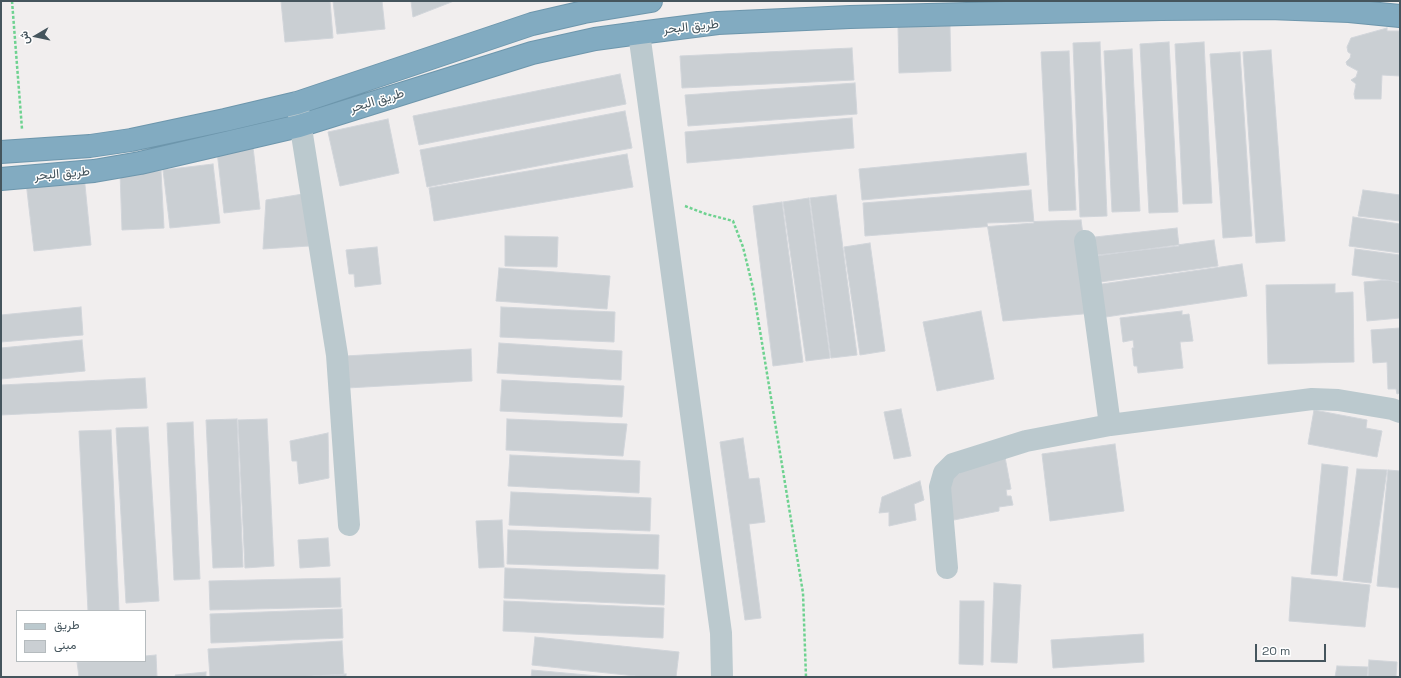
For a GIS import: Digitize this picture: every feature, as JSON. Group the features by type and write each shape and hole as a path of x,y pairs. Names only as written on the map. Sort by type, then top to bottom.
{"highway":[{"name":"طريق البحر","path":"1,152 131,140 225,120 296,103 532,24 584,12 651,1"},
{"name":"طريق البحر","path":"1,179 94,171 140,163 299,126 532,53 595,39 639,33 718,24 850,17 1161,5 1349,11 1400,16"}],"street":[{"path":"639,33 721,633 722,677"},
{"path":"296,103 337,355 349,525"},
{"path":"1085,241 1110,425"},
{"path":"948,568 940,487 942,477 948,467 1026,441 1110,425 1312,399 1338,400 1392,409 1400,412"}],"path":[{"path":"12,1 14,41 22,116 22,151"},
{"path":"683,205 706,214 733,221 743,247 753,288 803,593 806,677"}],"building":[{"path":"281,1 330,1 333,38 285,42"},
{"path":"333,1 382,1 385,29 337,34"},
{"path":"411,1 454,1 413,17"},
{"path":"950,26 951,71 899,73 898,27"},
{"path":"1387,28 1387,31 1400,31 1400,76 1382,75 1381,99 1355,99 1354,94 1356,84 1351,80 1356,77 1358,71 1347,65 1346,62 1350,58 1351,54 1348,52 1347,47 1351,38"},
{"path":"1100,42 1107,216 1080,217 1073,43"},
{"path":"1169,42 1178,212 1149,213 1140,44"},
{"path":"1204,42 1212,203 1183,204 1175,44"},
{"path":"852,48 854,80 682,88 680,56"},
{"path":"1132,49 1140,211 1112,212 1104,51"},
{"path":"1271,50 1285,241 1256,243 1243,52"},
{"path":"1069,51 1076,210 1049,211 1041,52"},
{"path":"1240,52 1252,236 1223,238 1210,54"},
{"path":"620,74 626,104 419,145 413,116"},
{"path":"855,83 857,114 688,126 685,95"},
{"path":"625,111 632,148 427,187 420,150"},
{"path":"852,118 854,148 687,163 685,132"},
{"path":"388,119 399,173 340,186 328,132"},
{"path":"253,147 260,209 224,213 217,151"},
{"path":"1026,153 1029,185 862,200 859,169"},
{"path":"627,154 633,187 434,221 429,188"},
{"path":"213,164 220,223 170,228 163,170"},
{"path":"161,171 164,228 122,230 120,172"},
{"path":"84,175 91,245 34,251 26,182"},
{"path":"1031,190 1034,223 865,236 863,203"},
{"path":"1363,190 1400,195 1400,221 1358,216"},
{"path":"303,194 309,246 263,249 266,200"},
{"path":"836,195 857,355 831,358 810,198"},
{"path":"809,198 830,358 806,361 783,202"},
{"path":"782,202 803,362 773,366 753,206"},
{"path":"1353,217 1400,224 1400,253 1349,246"},
{"path":"1081,220 1094,313 1003,321 987,223"},
{"path":"1177,228 1179,246 1097,255 1095,237"},
{"path":"505,236 558,237 557,267 505,266"},
{"path":"1214,240 1218,266 1100,282 1096,256"},
{"path":"870,243 885,351 860,355 844,247"},
{"path":"377,247 381,284 355,287 354,274 349,274 346,250"},
{"path":"1355,249 1400,255 1400,282 1352,275"},
{"path":"1242,264 1247,296 1099,318 1095,285"},
{"path":"499,268 610,276 607,309 496,301"},
{"path":"1388,280 1400,283 1400,318 1367,321 1364,282"},
{"path":"1335,284 1335,293 1353,292 1354,362 1268,364 1266,285"},
{"path":"81,307 83,335 1,342 1,315"},
{"path":"501,307 615,312 614,342 500,337"},
{"path":"981,311 994,379 937,391 923,322"},
{"path":"1182,311 1182,315 1189,314 1193,341 1180,342 1183,368 1138,373 1137,366 1134,366 1132,348 1134,348 1133,340 1123,342 1120,318"},
{"path":"1400,328 1400,393 1397,394 1396,389 1388,389 1387,362 1373,363 1371,330"},
{"path":"82,340 85,371 1,379 1,348"},
{"path":"499,343 622,351 621,380 497,373"},
{"path":"471,349 472,381 347,388 345,356"},
{"path":"145,378 147,408 1,415 1,385"},
{"path":"502,380 624,386 622,417 500,411"},
{"path":"901,409 911,456 894,459 884,412"},
{"path":"1314,410 1367,420 1366,428 1382,431 1377,457 1308,444"},
{"path":"237,419 243,567 213,568 206,420"},
{"path":"267,419 274,566 245,568 238,420"},
{"path":"507,419 627,424 623,456 506,450"},
{"path":"193,422 200,579 174,580 167,423"},
{"path":"148,427 159,601 126,603 116,428"},
{"path":"111,430 119,610 88,610 79,431"},
{"path":"328,433 329,478 299,484 297,461 292,461 290,441"},
{"path":"743,438 749,479 759,478 765,522 749,524 761,618 745,620 720,442"},
{"path":"1115,444 1124,511 1050,521 1042,454"},
{"path":"510,455 640,461 639,493 508,486"},
{"path":"1005,457 1011,489 1006,490 1007,496 1011,496 1013,505 999,507 999,511 949,521 945,480 990,459"},
{"path":"1322,464 1348,467 1337,576 1311,574"},
{"path":"1357,469 1387,470 1371,583 1343,580"},
{"path":"1388,470 1400,471 1400,588 1377,586"},
{"path":"920,481 924,500 914,504 916,520 889,526 889,512 879,513 882,497"},
{"path":"511,492 651,498 650,531 509,525"},
{"path":"502,520 504,567 479,568 476,521"},
{"path":"508,530 659,535 658,569 507,564"},
{"path":"328,538 330,566 300,568 298,540"},
{"path":"505,568 665,575 664,605 504,598"},
{"path":"1292,577 1370,585 1365,627 1289,621"},
{"path":"340,578 341,607 210,610 209,581"},
{"path":"994,583 1021,585 1017,663 991,662"},
{"path":"504,601 664,608 663,638 503,631"},
{"path":"960,601 984,601 983,665 959,664"},
{"path":"342,609 343,638 211,643 210,614"},
{"path":"1143,634 1144,662 1053,668 1051,640"},
{"path":"535,637 679,652 676,677 645,677 532,665"},
{"path":"342,641 344,675 300,677 210,677 208,649"},
{"path":"156,655 157,677 79,677 77,662 146,662 146,656"},
{"path":"1369,660 1397,662 1396,677 1368,677"},
{"path":"1337,666 1368,667 1367,677 1335,677"},
{"path":"532,670 609,677 531,677"},
{"path":"206,672 206,677 176,677 175,675"},
{"path":"346,674 346,677 295,677"}]}
